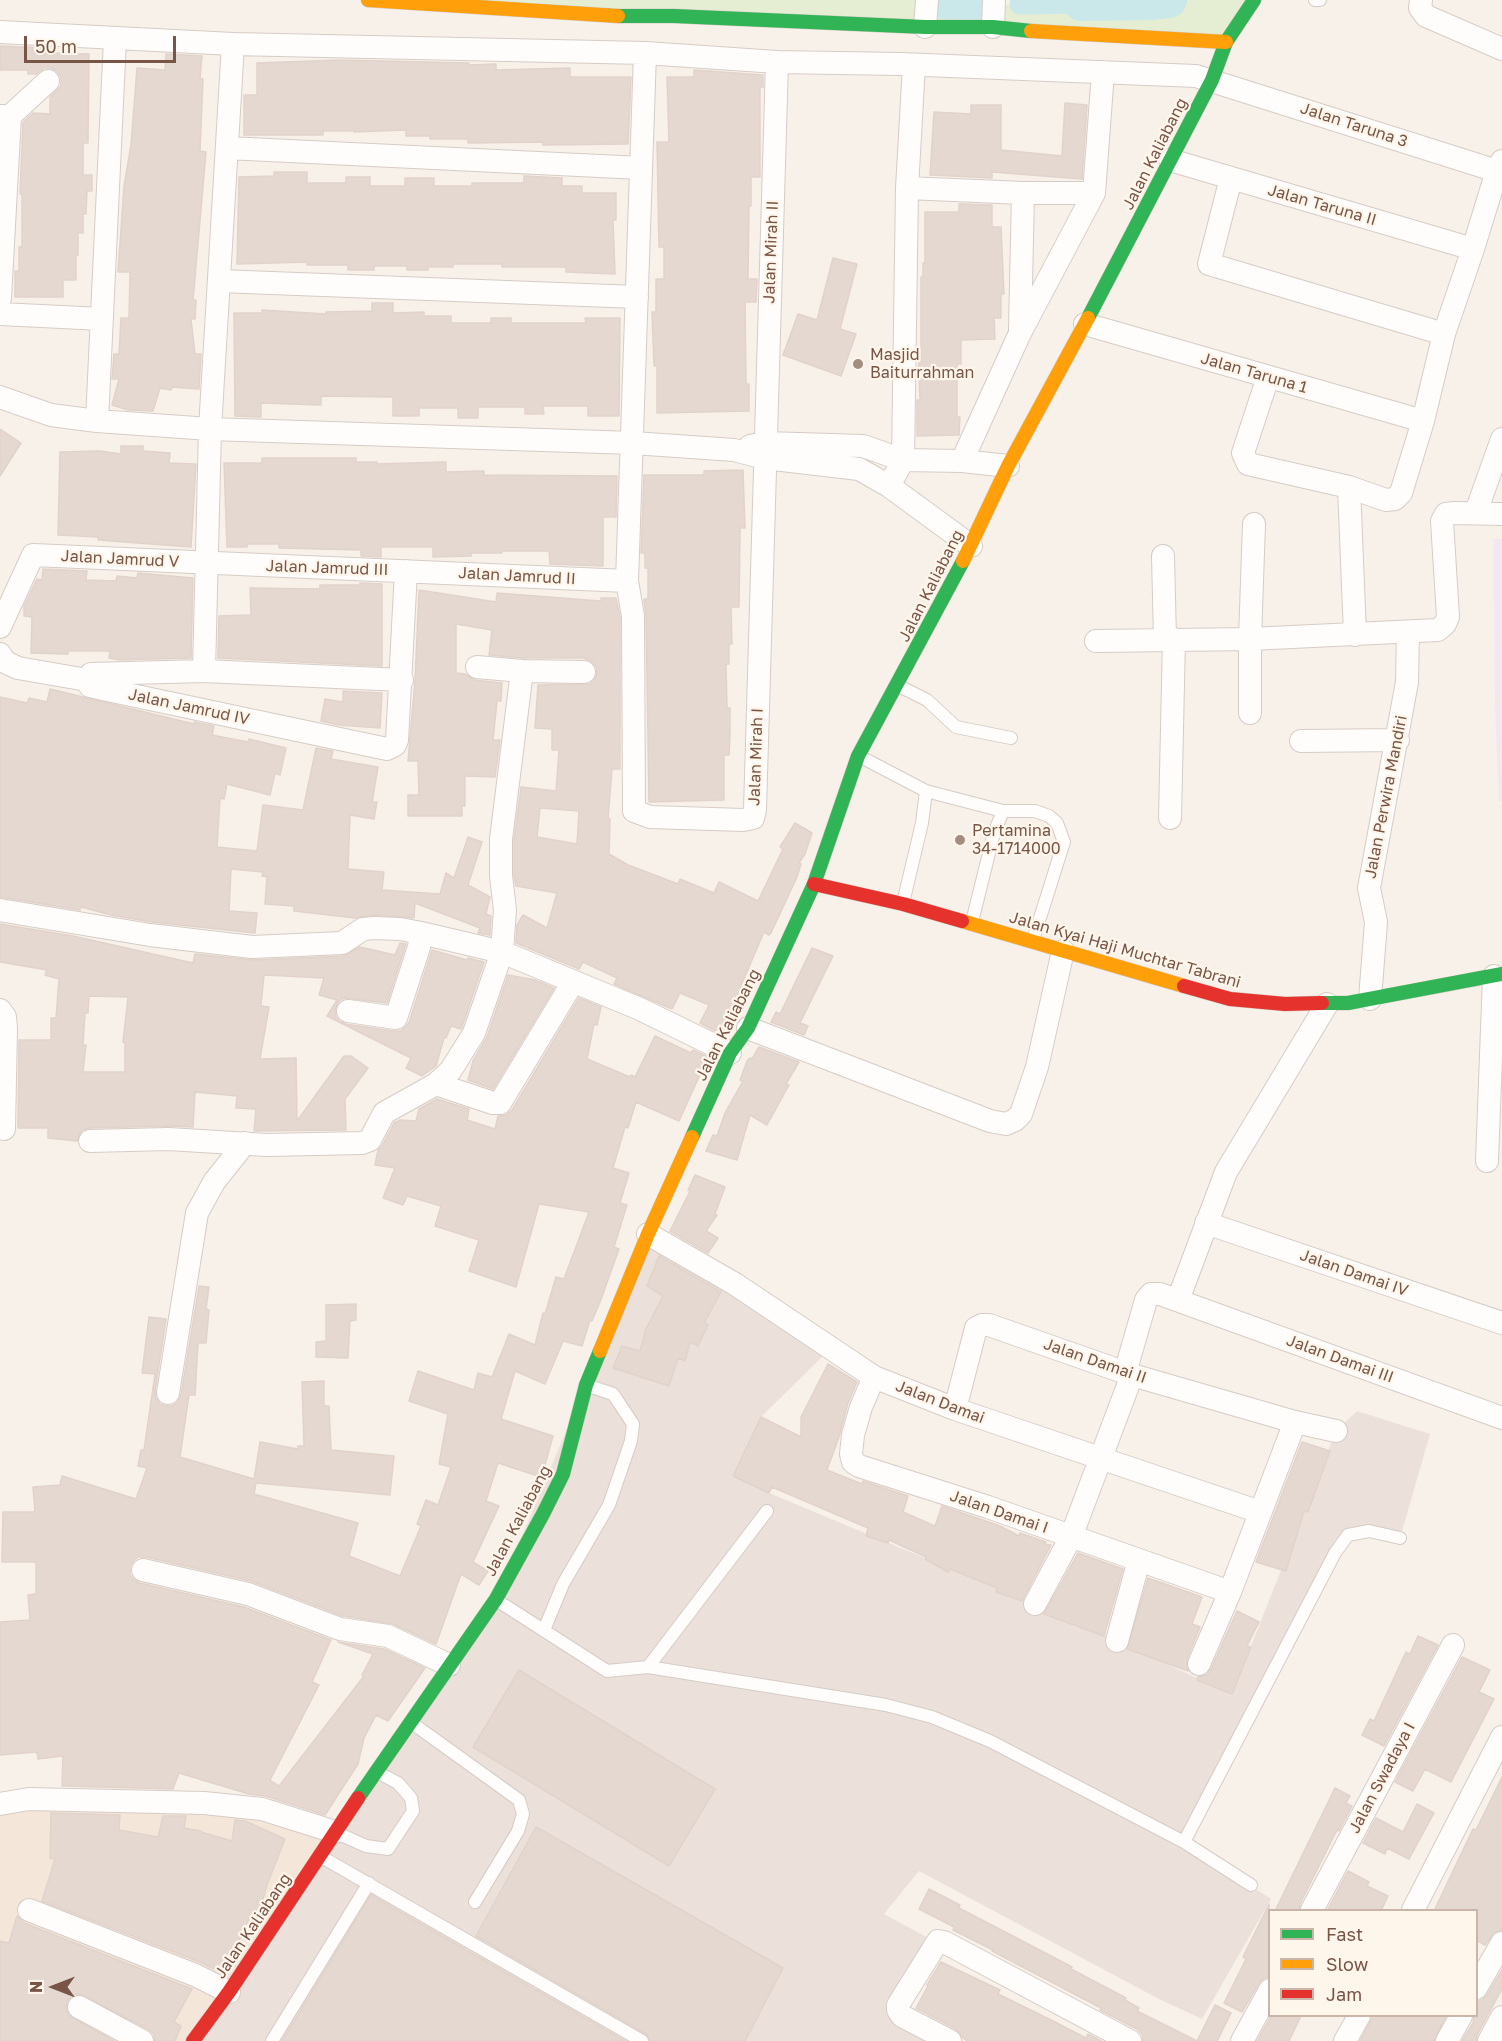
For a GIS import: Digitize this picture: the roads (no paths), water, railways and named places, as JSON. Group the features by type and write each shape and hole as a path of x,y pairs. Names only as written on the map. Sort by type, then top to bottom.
{"main road":[{"path":"368,0 599,16 673,8 926,15 993,14 1036,32 1226,42"},
{"name":"Jalan Kaliabang","path":"193,2041 229,1992 334,1832 496,1599 563,1474 586,1385 648,1234 730,1053 748,1028 814,884 858,756 971,546 1008,466 1212,80 1226,42 1254,0"},
{"name":"Jalan Kyai Haji Muchtar Tabrani","path":"814,884 903,904 1230,999 1285,1004 1348,1003 1498,975"}],"street":[{"path":"1422,0 1420,8 1426,16 1502,49"},
{"name":"Jalan Taruna 3","path":"0,32 233,44 645,53 777,62 1178,75 1212,80 1499,166"},
{"path":"97,421 115,39"},
{"path":"204,671 210,429 233,44"},
{"name":"Jalan Mirah I","path":"645,53 627,582 633,616 634,812 650,817 744,820 753,818 765,451"},
{"name":"Jalan Mirah II","path":"765,451 777,62"},
{"path":"889,486 903,460 907,188 914,65"},
{"path":"962,461 1020,333 1094,193 1103,72"},
{"path":"0,298 5,116 48,81"},
{"path":"227,148 642,168"},
{"name":"Jalan Taruna II","path":"1170,160 1473,249"},
{"path":"1269,377 1243,453 1248,464 1349,488 1386,500 1395,499 1401,492 1424,421 1444,334 1499,166"},
{"path":"1231,178 1209,264 1444,334"},
{"path":"907,188 1023,193 1094,193"},
{"path":"1020,333 1023,193"},
{"path":"219,281 638,297"},
{"path":"0,314 102,319"},
{"name":"Jalan Taruna 1","path":"1085,324 1424,421"},
{"path":"0,397 51,415 97,421 210,429 633,443 765,451 863,446 903,460 962,461 1008,466"},
{"path":"1476,512 1502,439"},
{"path":"765,451 859,469 889,486 971,546"},
{"path":"1349,488 1355,634"},
{"path":"1096,641 1250,639 1438,630 1445,624 1448,617 1442,521 1446,514 1476,512 1502,514"},
{"path":"1250,713 1254,524"},
{"name":"Jalan Jamrud V","path":"0,627 33,555 207,564"},
{"path":"1164,556 1170,639 1170,818"},
{"name":"Jalan Jamrud III","path":"207,564 406,571 402,680 397,740 395,745 387,749"},
{"name":"Jalan Jamrud II","path":"406,571 627,582"},
{"name":"Jalan Perwira Mandiri","path":"1371,999 1376,922 1369,888 1407,682 1408,632"},
{"name":"Jalan Jamrud IV","path":"0,654 5,662 18,668 87,680 90,686 387,749"},
{"path":"477,667 522,671 584,672"},
{"path":"87,680 91,674 204,671 402,680"},
{"path":"90,1142 168,1139 267,1145 362,1143 370,1140 384,1113 435,1084 451,1070 471,1041 502,952 505,910 501,876 501,839 522,671"},
{"path":"1301,741 1398,740"},
{"path":"0,910 150,935 252,947 342,943 363,929 374,928 421,933 502,952 640,1009 730,1053"},
{"path":"348,1011 396,1018 419,947 421,933"},
{"path":"748,1028 990,1121 1006,1124 1021,1114 1037,1067 1063,951"},
{"path":"1487,1161 1498,975"},
{"path":"435,1084 493,1103 500,1102 573,982"},
{"path":"1178,1300 1223,1179 1327,1004"},
{"path":"0,1010 5,1017 6,1028 4,1129"},
{"path":"168,1393 197,1213 214,1182 245,1143"},
{"name":"Jalan Damai IV","path":"1206,1223 1502,1323"},
{"name":"Jalan Damai","path":"648,1234 735,1284 874,1377 956,1409 1260,1512"},
{"name":"Jalan Damai III","path":"1128,1374 1146,1300 1151,1294 1160,1294 1502,1418"},
{"name":"Jalan Damai II","path":"956,1409 976,1328 989,1325 1128,1374 1295,1422 1336,1431"},
{"path":"1035,1604 1071,1537 1101,1458 1128,1374"},
{"name":"Jalan Damai I","path":"874,1377 861,1407 853,1435 851,1454 853,1462 859,1466 1230,1592"},
{"path":"1199,1664 1230,1592 1295,1422"},
{"path":"1117,1641 1139,1560"},
{"path":"143,1570 248,1594 340,1629 388,1636 449,1665"},
{"name":"Jalan Swadaya I","path":"1313,1909 1453,1645"},
{"path":"1414,1909 1502,1737"},
{"path":"0,1804 29,1799 204,1803 262,1809 334,1832"},
{"path":"29,1910 184,1970 229,1992"},
{"path":"950,2041 902,2016 898,2010 898,2005 938,1941 1016,1979 1130,2041"},
{"path":"1478,1985 1502,1943"},
{"path":"1242,2041 1268,1992"},
{"path":"79,2007 142,2041"},
{"path":"1345,2041 1358,2017"},
{"path":"1447,2041 1460,2017"},
{"path":"1489,2041 1502,2017"}],"lane":[{"path":"1315,0 1320,0"},
{"path":"897,686 927,700 956,727 1011,738"},
{"path":"858,756 926,791 1003,811 1035,811 1049,816 1058,823 1064,842 1033,941"},
{"path":"903,904 922,823 926,791"},
{"path":"971,924 994,833 1003,811"},
{"path":"544,1630 563,1584 609,1505 631,1441 633,1424 613,1394 586,1385"},
{"path":"648,1667 767,1511"},
{"path":"1184,1842 1335,1553 1348,1535 1369,1531 1400,1538"},
{"path":"496,1599 607,1671 648,1667 886,1704 932,1717 990,1741 1184,1842 1251,1885"},
{"path":"411,1722 519,1800 523,1814 518,1831 475,1902"},
{"path":"334,1832 366,1846 388,1849 413,1811 411,1797 398,1783 376,1771"},
{"path":"320,1856 642,2041"},
{"path":"272,2041 369,1883"}],"waterway":[{"path":"1081,3 1169,0"},
{"path":"944,1 983,4"},
{"path":"1020,4 1081,3"}],"place":[{"name":"Masjid Baiturrahman","path":"858,364"},
{"name":"Pertamina 34-1714000","path":"960,840"}]}
